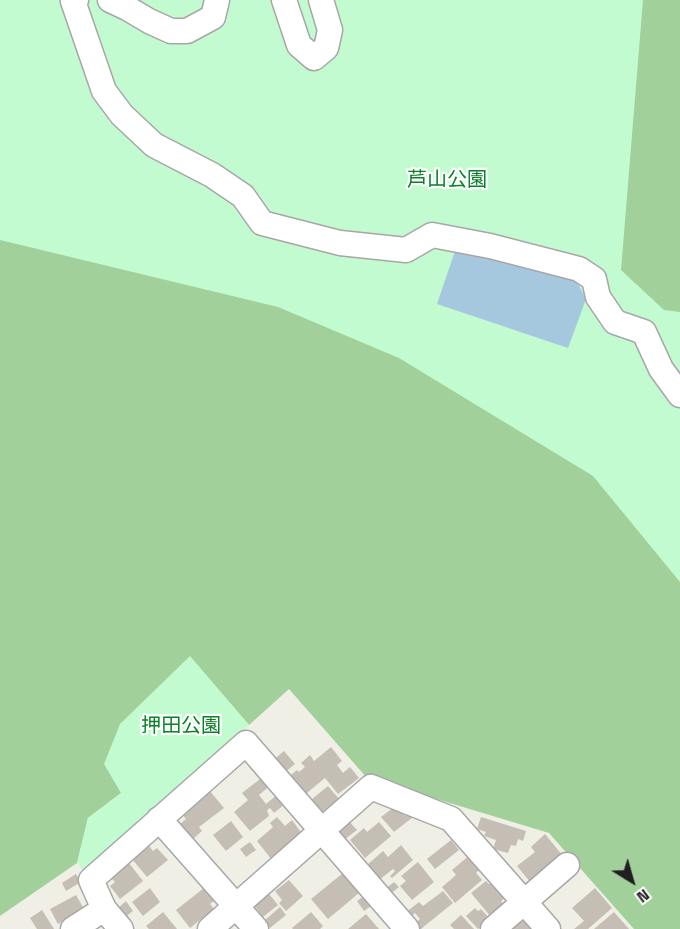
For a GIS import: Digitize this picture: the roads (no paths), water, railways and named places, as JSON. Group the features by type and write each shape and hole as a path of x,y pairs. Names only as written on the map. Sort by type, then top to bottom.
{"street":[{"path":"76,0 73,1 104,91 122,115 154,145 212,176 243,196 261,223 340,243 406,250 432,235 490,246 579,268 594,279 598,297 615,322 644,332 661,369 680,395"},
{"path":"110,0 171,31 187,31 213,17 217,0"},
{"path":"284,0 299,45 314,58 326,48 330,30 321,0"},
{"path":"121,929 104,909 91,880 246,743 407,929"},
{"path":"210,929 371,787 451,819 548,929"},
{"path":"159,819 256,929"},
{"path":"493,929 567,865"},
{"path":"73,929 104,909"}],"water":[{"path":"457,245 577,282 586,299 568,348 437,304"}],"park label":[{"name":"芦山公園","path":"447,181"},
{"name":"押田公園","path":"181,727"}]}
